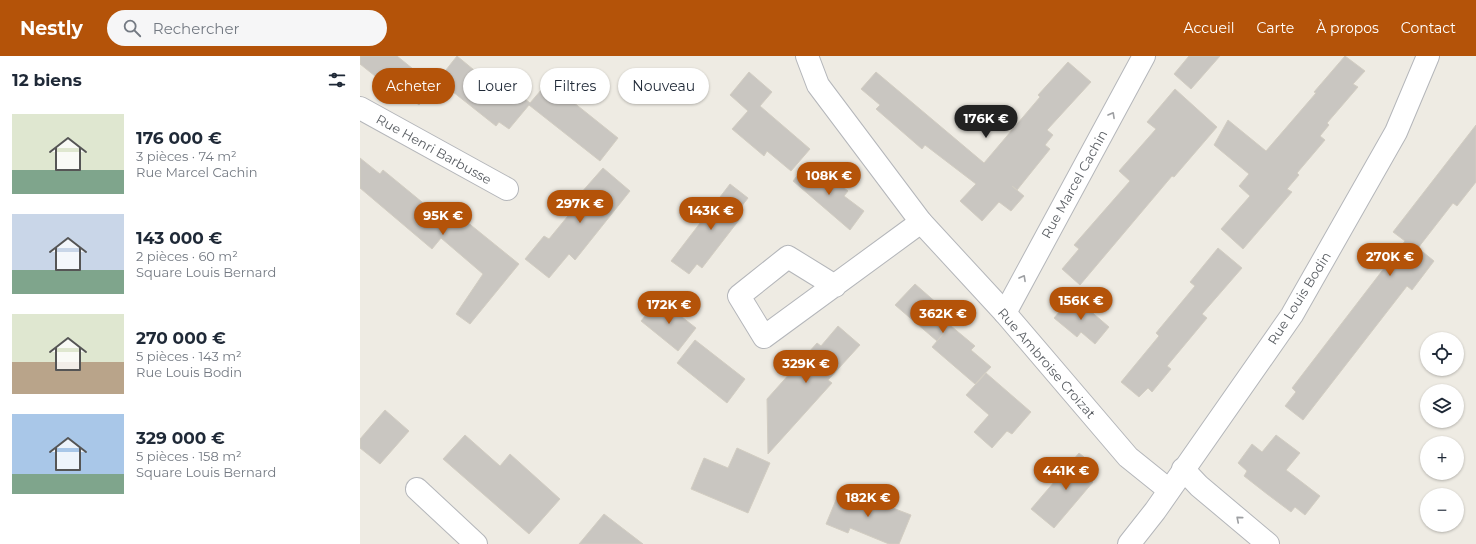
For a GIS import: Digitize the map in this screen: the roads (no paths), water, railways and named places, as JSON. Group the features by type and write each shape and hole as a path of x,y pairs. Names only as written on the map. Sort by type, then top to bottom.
{"street":[{"name":"Rue Ambroise Croizat","path":"807,56 818,85 922,222 1005,313 1128,457 1168,490"},
{"name":"Rue Marcel Cachin","path":"1005,313 1144,56"},
{"name":"Rue Louis Bodin","path":"1129,544 1292,315 1396,132 1428,56"},
{"name":"Rue Henri Barbusse","path":"360,108 507,189"},
{"path":"835,286 922,222"},
{"path":"1183,469 1199,486 1268,544"},
{"path":"417,489 476,544"}]}
